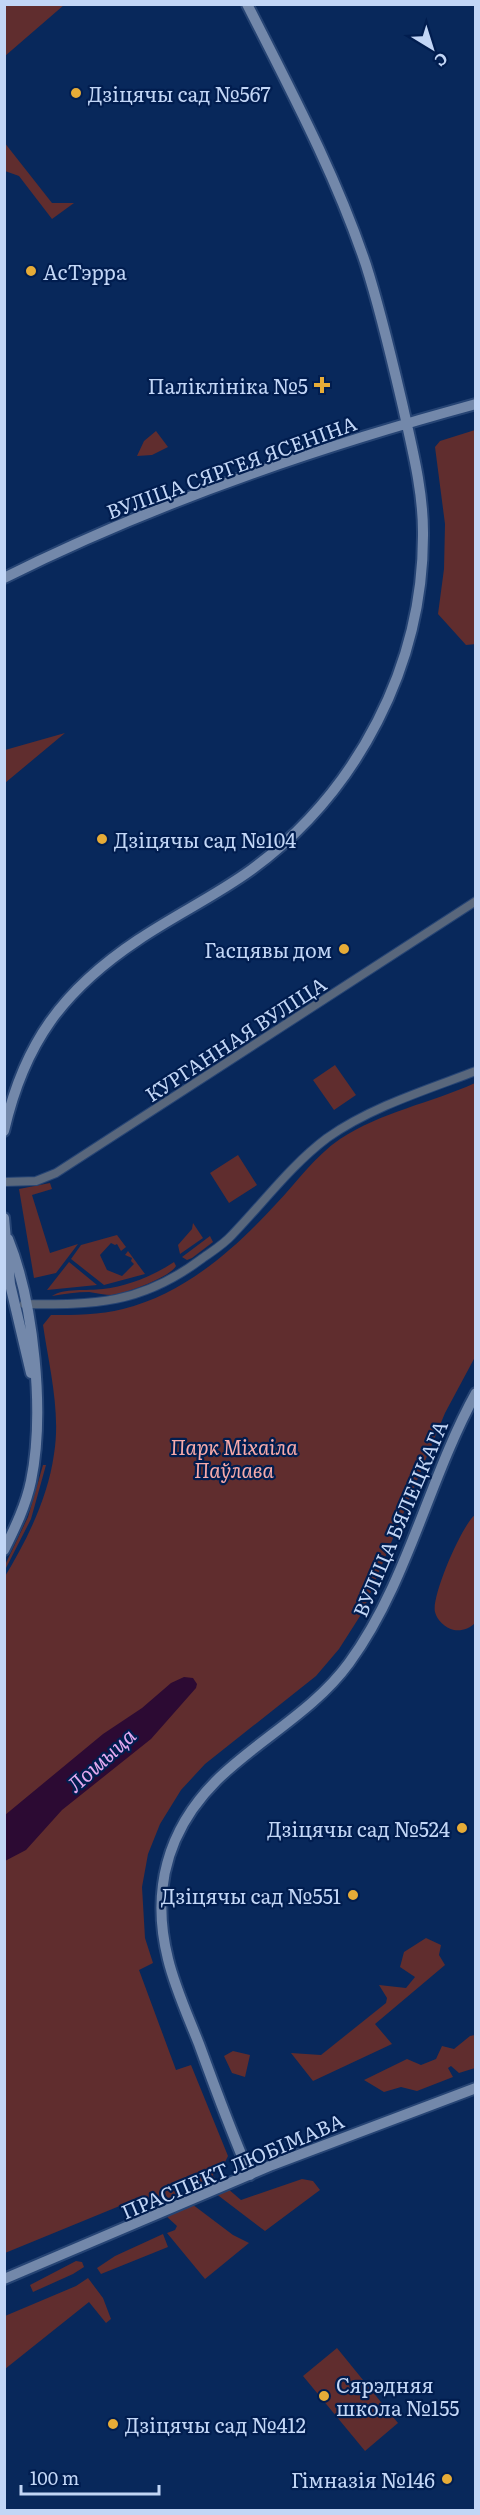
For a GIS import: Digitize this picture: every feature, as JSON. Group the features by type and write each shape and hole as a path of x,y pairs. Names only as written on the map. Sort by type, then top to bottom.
{"street":[{"path":"4,1131 12,1101 33,1048 54,1013 87,978 139,939 253,868 312,818 333,793 373,732 388,701 406,652 417,606 421,572 422,508 407,423 383,327 355,237 305,119 247,4"},
{"name":"ВУЛІЦА СЯРГЕЯ ЯСЕНІНА","path":"4,578 87,539 204,492 369,433 476,404"},
{"name":"КУРГАННАЯ ВУЛІЦА","path":"4,1182 36,1181 56,1173 476,900"},
{"path":"20,1304 106,1302 129,1298 169,1281 230,1238 304,1157 327,1139 368,1115 476,1071"},
{"path":"4,1218 8,1239 16,1260 20,1304 35,1357 36,1430 31,1480 19,1518 4,1550"},
{"name":"ВУЛІЦА БЯЛЕЦКАГА","path":"250,2175 168,1961 161,1918 163,1880 169,1852 180,1827 203,1794 227,1771 324,1692 364,1641 387,1600 458,1426 476,1393"},
{"name":"ПРАСПЕКТ ЛЮБІМАВА","path":"4,2279 250,2175 476,2088"}],"green space":[{"path":"5,4 64,4 64,5 5,56"},
{"path":"4,142 52,203 74,203 52,219 19,176 5,171"},
{"path":"475,430 476,644 466,645 438,614 444,569 445,524 435,447 440,441"},
{"path":"156,431 168,447 152,455 137,456 144,441"},
{"path":"65,733 5,783 5,750"},
{"path":"335,1065 356,1095 334,1110 313,1080"},
{"name":"Парк Міхаіла Паўлава","path":"475,1083 475,1357 445,1413 362,1613 339,1649 316,1676 205,1764 181,1790 160,1824 148,1854 142,1887 145,1938 153,1963 139,1970 176,2070 191,2065 228,2156 224,2164 214,2168 213,2176 241,2200 302,2179 313,2181 320,2190 265,2231 194,2177 168,2186 233,2235 249,2243 205,2279 167,2233 175,2230 177,2226 144,2196 5,2253 4,1578 21,1549 42,1503 54,1454 55,1406 43,1325 51,1315 114,1311 167,1293 226,1253 260,1221 314,1162 340,1139 372,1122"},
{"path":"238,1155 257,1185 229,1203 210,1173"},
{"path":"50,1183 52,1189 32,1195 50,1253 78,1244 56,1273 34,1278 19,1189"},
{"path":"193,1223 203,1238 180,1254 178,1245 192,1229"},
{"path":"117,1235 126,1247 121,1251 117,1244 111,1243 100,1255 107,1270 122,1276 134,1264 131,1261 132,1258 125,1255 128,1251 145,1274 104,1285 71,1259 81,1245"},
{"path":"210,1236 213,1242 192,1258 187,1260 182,1257"},
{"path":"69,1262 97,1285 47,1290"},
{"path":"174,1262 176,1266 165,1275 118,1294 84,1292 52,1296 69,1291 103,1289 131,1283 158,1272"},
{"path":"43,1465 46,1465 31,1519 5,1570 5,1565 28,1517"},
{"path":"475,1515 475,1623 465,1629 454,1630 440,1621 435,1612 435,1604 449,1561 463,1531"},
{"path":"426,1938 441,1945 439,1955 445,1965 375,2024 392,2044 313,2081 291,2053 321,2055 386,2003 387,1998 379,1985 406,1988 415,1977 400,1967 404,1952"},
{"path":"475,2035 475,2068 459,2073 451,2066 448,2068 453,2077 417,2091 401,2087 384,2092 364,2080 407,2059 421,2065 436,2059 442,2046 454,2049 470,2036"},
{"path":"233,2051 250,2055 245,2077 232,2073 224,2056"},
{"path":"163,2234 168,2247 101,2274 97,2268 115,2256"},
{"path":"76,2261 82,2262 84,2267 33,2292 30,2285"},
{"path":"88,2278 103,2298 111,2319 106,2323 89,2302 5,2369 5,2316 76,2286"},
{"path":"337,2348 398,2423 365,2451 303,2376"}],"water":[{"name":"Лошыца","path":"184,1677 193,1678 197,1684 196,1688 151,1739 62,1810 26,1850 5,1861 5,1815 103,1734 142,1708 171,1683"}],"place":[{"name":"Дзіцячы сад №567","path":"76,93"},
{"name":"АсТэрра","path":"31,271"},
{"name":"Паліклініка №5","path":"322,385"},
{"name":"Дзіцячы сад №104","path":"102,839"},
{"name":"Гасцявы дом","path":"344,949"},
{"name":"Дзіцячы сад №524","path":"462,1828"},
{"name":"Дзіцячы сад №551","path":"353,1895"},
{"name":"Сярэдняя школа №155","path":"324,2396"},
{"name":"Дзіцячы сад №412","path":"113,2424"},
{"name":"Гімназія №146","path":"447,2479"}]}
